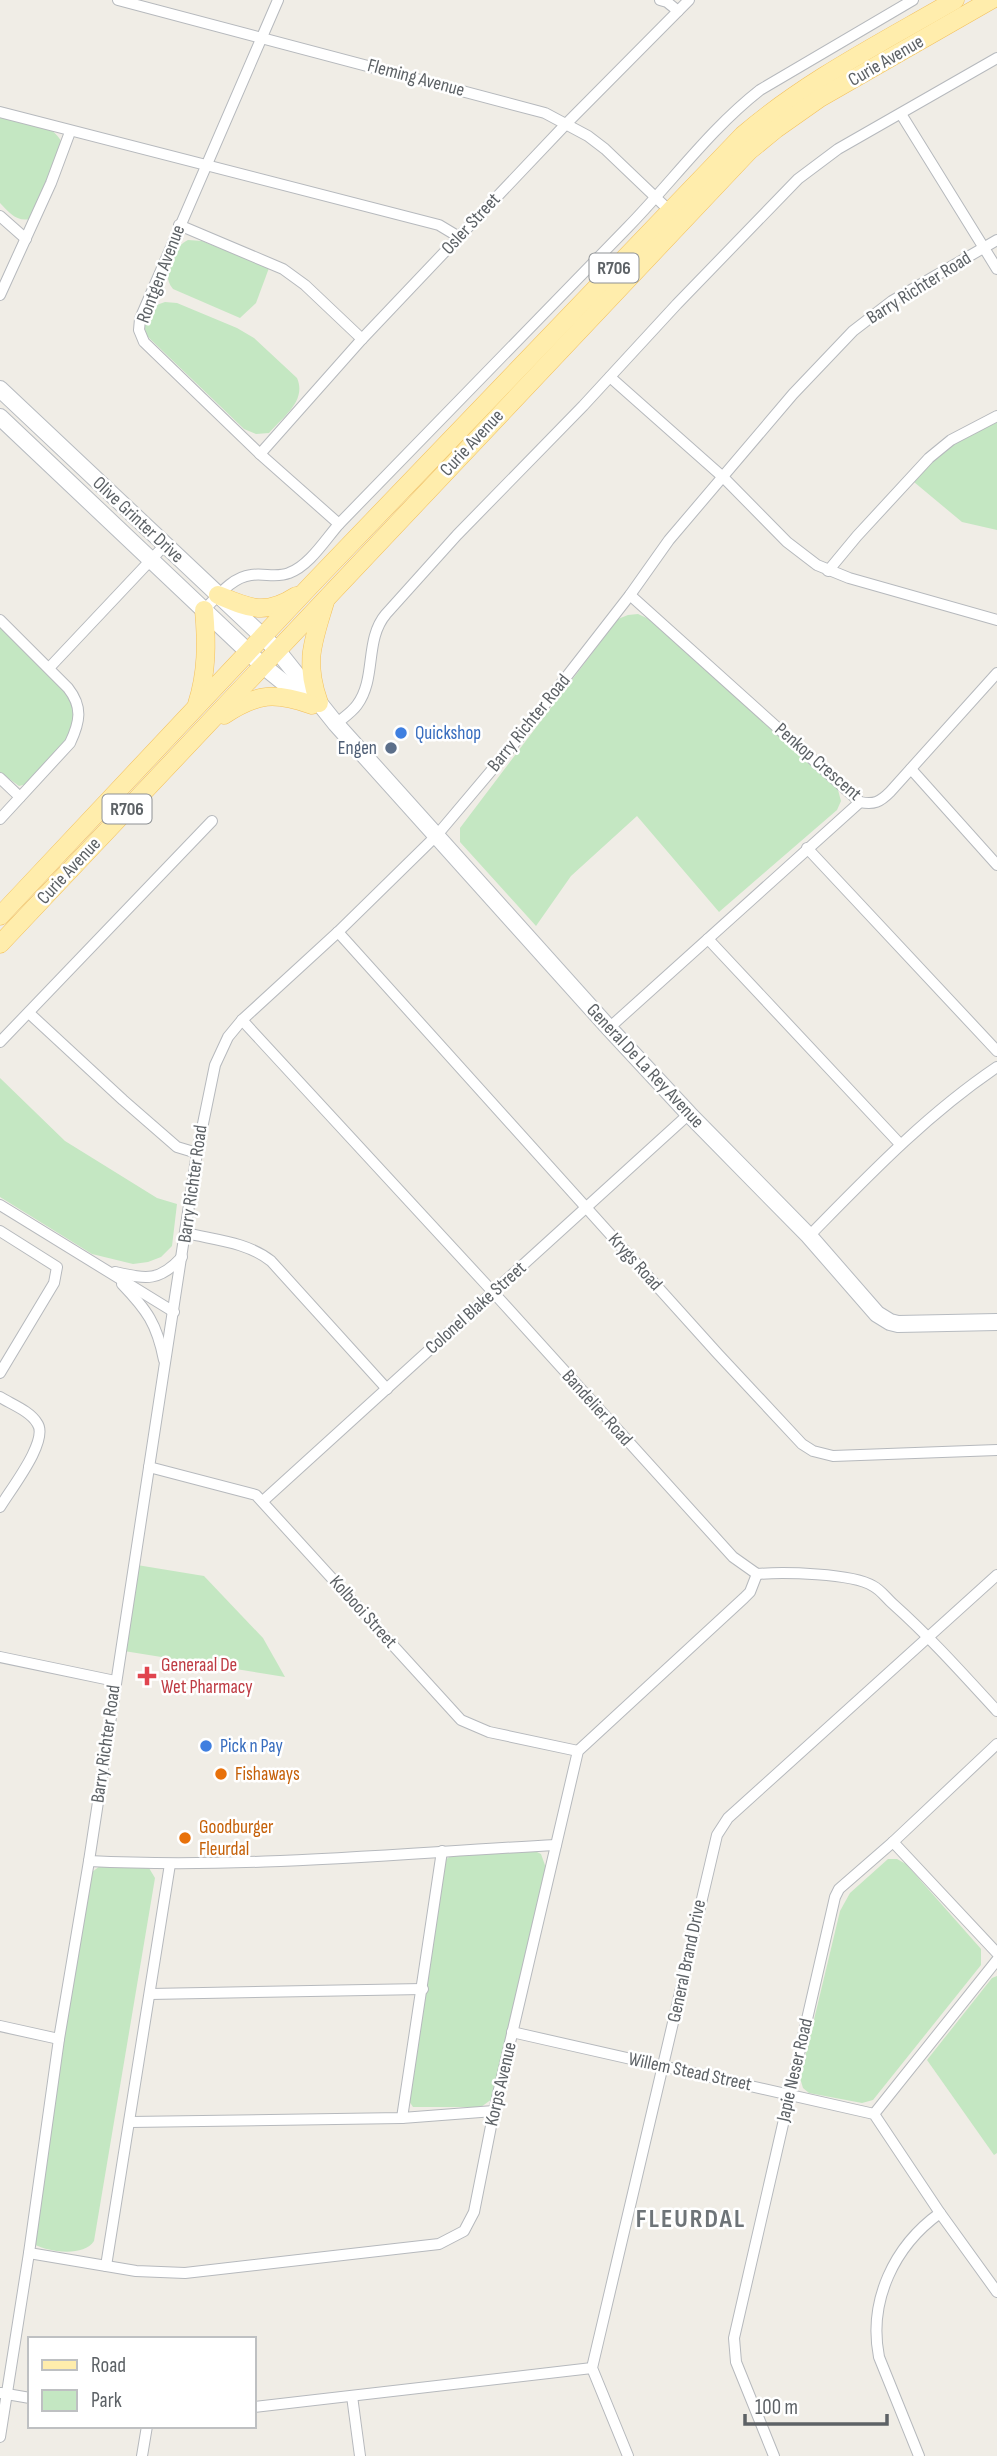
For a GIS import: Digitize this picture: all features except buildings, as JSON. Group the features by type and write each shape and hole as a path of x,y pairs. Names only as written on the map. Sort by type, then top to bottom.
{"main road":[{"name":"Curie Avenue","path":"270,644 312,584 743,135 783,102 955,0"},
{"name":"Curie Avenue","path":"0,944 201,730 270,644 328,596 669,210 820,98 990,0"},
{"path":"218,595 252,609 269,608 283,604 312,584"},
{"path":"201,730 239,706 272,695 316,704 310,674 311,649 328,596"},
{"path":"194,711 203,686 206,661 204,610"},
{"name":"Curie Avenue","path":"0,916 194,711 256,659"}],"street":[{"name":"Fleming Avenue","path":"117,0 545,113 588,136 605,149 669,210"},
{"name":"Rontgen Avenue","path":"278,0 140,320 141,337 260,454 339,524"},
{"path":"660,0 678,11"},
{"name":"Osler Street","path":"260,454 362,339 566,124 689,0"},
{"name":"Curie Avenue","path":"204,610 237,579 250,575 282,575 292,572 310,558 339,524 669,210 713,133 752,96 913,0"},
{"path":"336,724 359,702 377,624 457,535 798,179 826,156 997,58"},
{"path":"0,112 439,225 459,237"},
{"path":"901,114 997,269"},
{"path":"0,295 51,183 70,132"},
{"path":"0,216 26,239"},
{"path":"179,225 283,269 305,285 362,339"},
{"name":"Barry Richter Road","path":"0,2437 4,2394 29,2253 59,2039 89,1861 197,1153 215,1065 228,1037 242,1020 338,932 437,835 519,739 669,540 793,394 853,331 892,301 997,240"},
{"path":"610,377 724,478 787,542 828,571 997,620"},
{"name":"Olive Grinter Drive","path":"0,389 270,644"},
{"path":"828,571 929,457 951,440 997,416"},
{"name":"Olive Grinter Drive","path":"0,417 256,659"},
{"path":"49,668 164,546"},
{"name":"Penkop Crescent","path":"630,594 860,802 879,802 997,673"},
{"path":"0,620 77,700 79,720 70,743 0,819"},
{"name":"General De La Rey Avenue","path":"270,644 316,704 609,1028 808,1236 877,1314 890,1322 905,1324 997,1322"},
{"name":"General De La Rey Avenue","path":"256,659 316,704"},
{"path":"911,769 997,865"},
{"path":"0,778 20,797"},
{"path":"609,1028 860,802"},
{"path":"0,1042 212,821"},
{"path":"807,848 997,1051"},
{"name":"Krygs Road","path":"338,932 718,1354 809,1448 833,1455 997,1450"},
{"path":"708,939 900,1144"},
{"path":"29,1013 177,1147 197,1153"},
{"name":"Bandelier Road","path":"242,1020 493,1292 711,1536 733,1557 757,1574"},
{"path":"808,1236 900,1144 952,1099 997,1067"},
{"name":"Colonel Blake Street","path":"264,1502 689,1114"},
{"path":"0,1205 174,1312"},
{"path":"0,1231 54,1264 57,1272 54,1283 0,1373"},
{"path":"186,1233 234,1244 262,1254 387,1389"},
{"path":"93,1262 116,1272 152,1277 169,1271 182,1257"},
{"path":"111,1273 141,1304 151,1319 159,1336 165,1366"},
{"path":"0,1397 30,1416 38,1423 41,1431 37,1448 0,1507"},
{"name":"Kolbooi Street","path":"149,1467 249,1493 264,1502 461,1720 489,1732 578,1751"},
{"path":"578,1751 744,1598 750,1592 757,1574 819,1574 869,1583 928,1636 997,1711"},
{"name":"General Brand Drive","path":"592,2368 717,1835 728,1818 997,1575"},
{"path":"0,1657 116,1681"},
{"name":"Japie Neser Road","path":"774,2456 736,2362 734,2338 835,1897 839,1889 997,1744"},
{"name":"Korps Avenue","path":"29,2253 150,2272 185,2273 439,2244 457,2236 470,2223 578,1751"},
{"path":"893,1842 997,1953"},
{"path":"89,1861 170,1864 556,1845"},
{"path":"402,2118 442,1851"},
{"path":"106,2266 170,1864"},
{"path":"997,1960 874,2114 997,2292"},
{"path":"150,1994 423,1989"},
{"path":"0,2025 59,2039"},
{"name":"Willem Stead Street","path":"512,2032 874,2114"},
{"path":"130,2122 402,2118 494,2111"},
{"path":"919,2456 878,2357 877,2317 889,2271 901,2252 928,2222 940,2213"},
{"path":"256,2407 592,2368 628,2456"},
{"path":"4,2394 28,2398"},
{"path":"352,2396 360,2456"},
{"path":"142,2456 147,2428"}],"green space":[{"path":"0,114 44,126 62,143 30,219 17,218 0,203"},
{"path":"188,240 202,241 269,268 256,303 240,318 173,289 169,283 168,269 173,255"},
{"path":"165,302 177,303 237,328 254,338 297,378 299,394 296,401 287,415 269,433 256,434 244,429 146,335 147,314"},
{"path":"997,417 997,530 962,522 914,482 948,445"},
{"path":"638,614 651,620 838,790 841,801 837,810 719,912 637,816 571,876 536,926 460,842 460,828 618,619"},
{"path":"0,627 66,690 76,715 66,742 27,784 19,786 0,772"},
{"path":"0,1078 65,1141 157,1198 177,1204 172,1246 161,1257 133,1264 92,1254 0,1197"},
{"path":"137,1565 204,1576 263,1638 285,1677 124,1651"},
{"path":"535,1851 541,1854 546,1868 492,2099 481,2107 413,2107 407,2098 445,1860 452,1855"},
{"path":"888,1859 897,1859 906,1864 981,1949 981,1965 873,2100 862,2103 809,2093 803,2088 800,2078 840,1911 850,1893"},
{"path":"100,1866 149,1868 155,1878 94,2241 81,2250 54,2251 30,2242 88,1875"},
{"path":"997,1976 997,2153 994,2155 927,2060 992,1978"}],"place":[{"name":"Quickshop","path":"401,733"},
{"name":"Engen","path":"391,748"},
{"name":"Generaal De Wet Pharmacy","path":"147,1676"},
{"name":"Pick n Pay","path":"206,1746"},
{"name":"Fishaways","path":"221,1774"},
{"name":"Goodburger Fleurdal","path":"185,1838"}],"district":[{"name":"FLEURDAL","path":"691,2219"}]}
